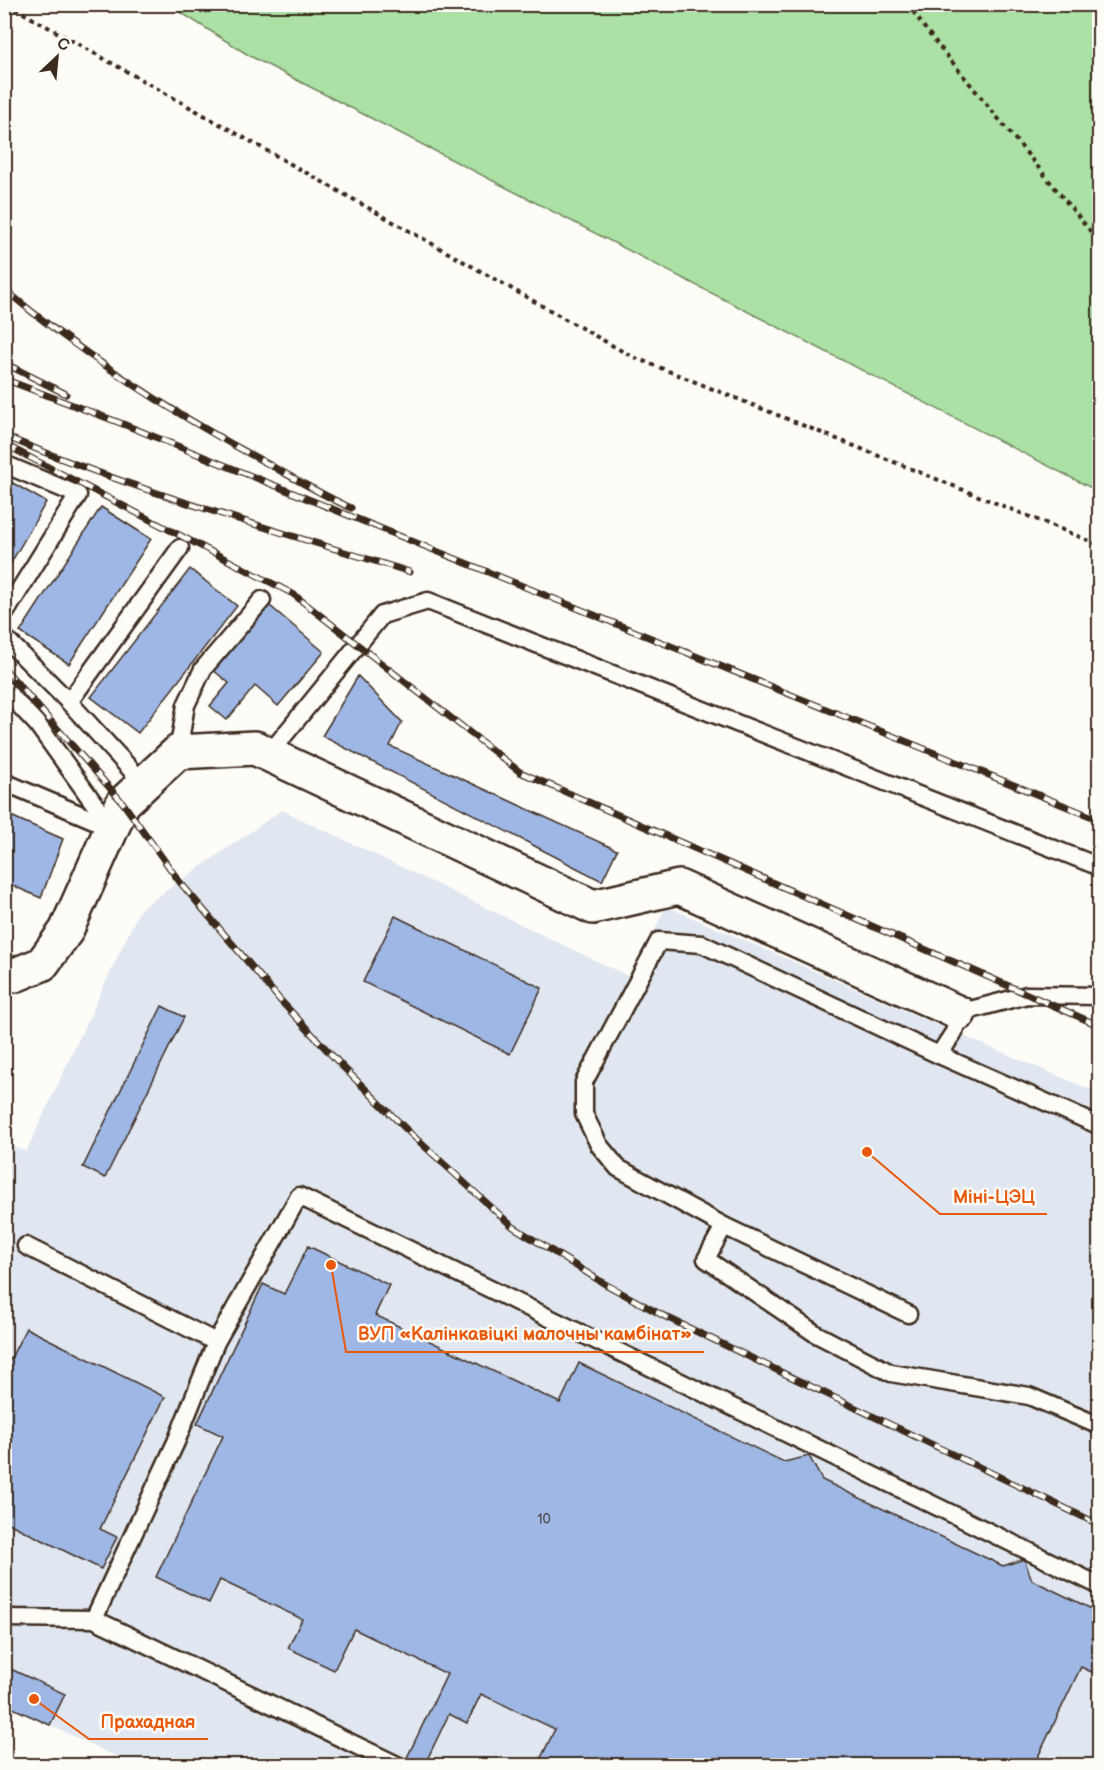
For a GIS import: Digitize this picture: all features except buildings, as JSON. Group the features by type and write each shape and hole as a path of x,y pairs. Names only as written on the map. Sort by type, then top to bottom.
{"street":[{"path":"4,975 15,975 42,964 66,931 123,804 178,752 255,748 593,907 679,886 959,1013"}],"lane":[{"path":"4,464 78,495 4,615"},
{"path":"69,702 180,548"},
{"path":"178,752 186,705 203,669 262,600"},
{"path":"269,754 382,615 428,601 1100,867"},
{"path":"4,637 69,702 144,784"},
{"path":"4,689 37,724 111,827"},
{"path":"4,782 111,827"},
{"path":"908,1314 724,1226 618,1168 599,1145 584,1114 584,1082 659,941 702,944 939,1055 1100,1126"},
{"path":"939,1055 954,1032 959,1013 1026,995 1100,996"},
{"path":"94,1619 176,1442 216,1342 299,1196 1100,1586"},
{"path":"724,1226 706,1259 816,1334 891,1373 1029,1396 1100,1426"},
{"path":"26,1246 216,1342"},
{"path":"4,1618 94,1619 399,1766"}],"path":[{"path":"7,4 631,356 1100,545"},
{"path":"908,4 926,30 1100,243"}],"shaded area":[{"path":"282,810 630,977 666,906 1099,1093 1099,1765 134,1765 5,1704 4,1145 5,1143 26,1152 140,909"}],"green space":[{"path":"169,5 1099,5 1099,492 250,56"}],"railway":[{"path":"4,289 67,339 166,406 320,493 351,508"},
{"path":"4,363 66,394"},
{"path":"4,379 123,424 1100,820"},
{"path":"7,437 156,493 410,572"},
{"path":"4,444 293,594 520,772 1100,1026"},
{"path":"4,668 123,803 179,881 280,1000 411,1134 512,1226 605,1284 662,1315 1100,1525"}],"place":[{"name":"Міні-ЦЭЦ","path":"867,1152"},
{"name":"ВУП «Калінкавіцкі малочны камбінат»","path":"331,1265"},
{"name":"Прахадная","path":"34,1699"}]}
